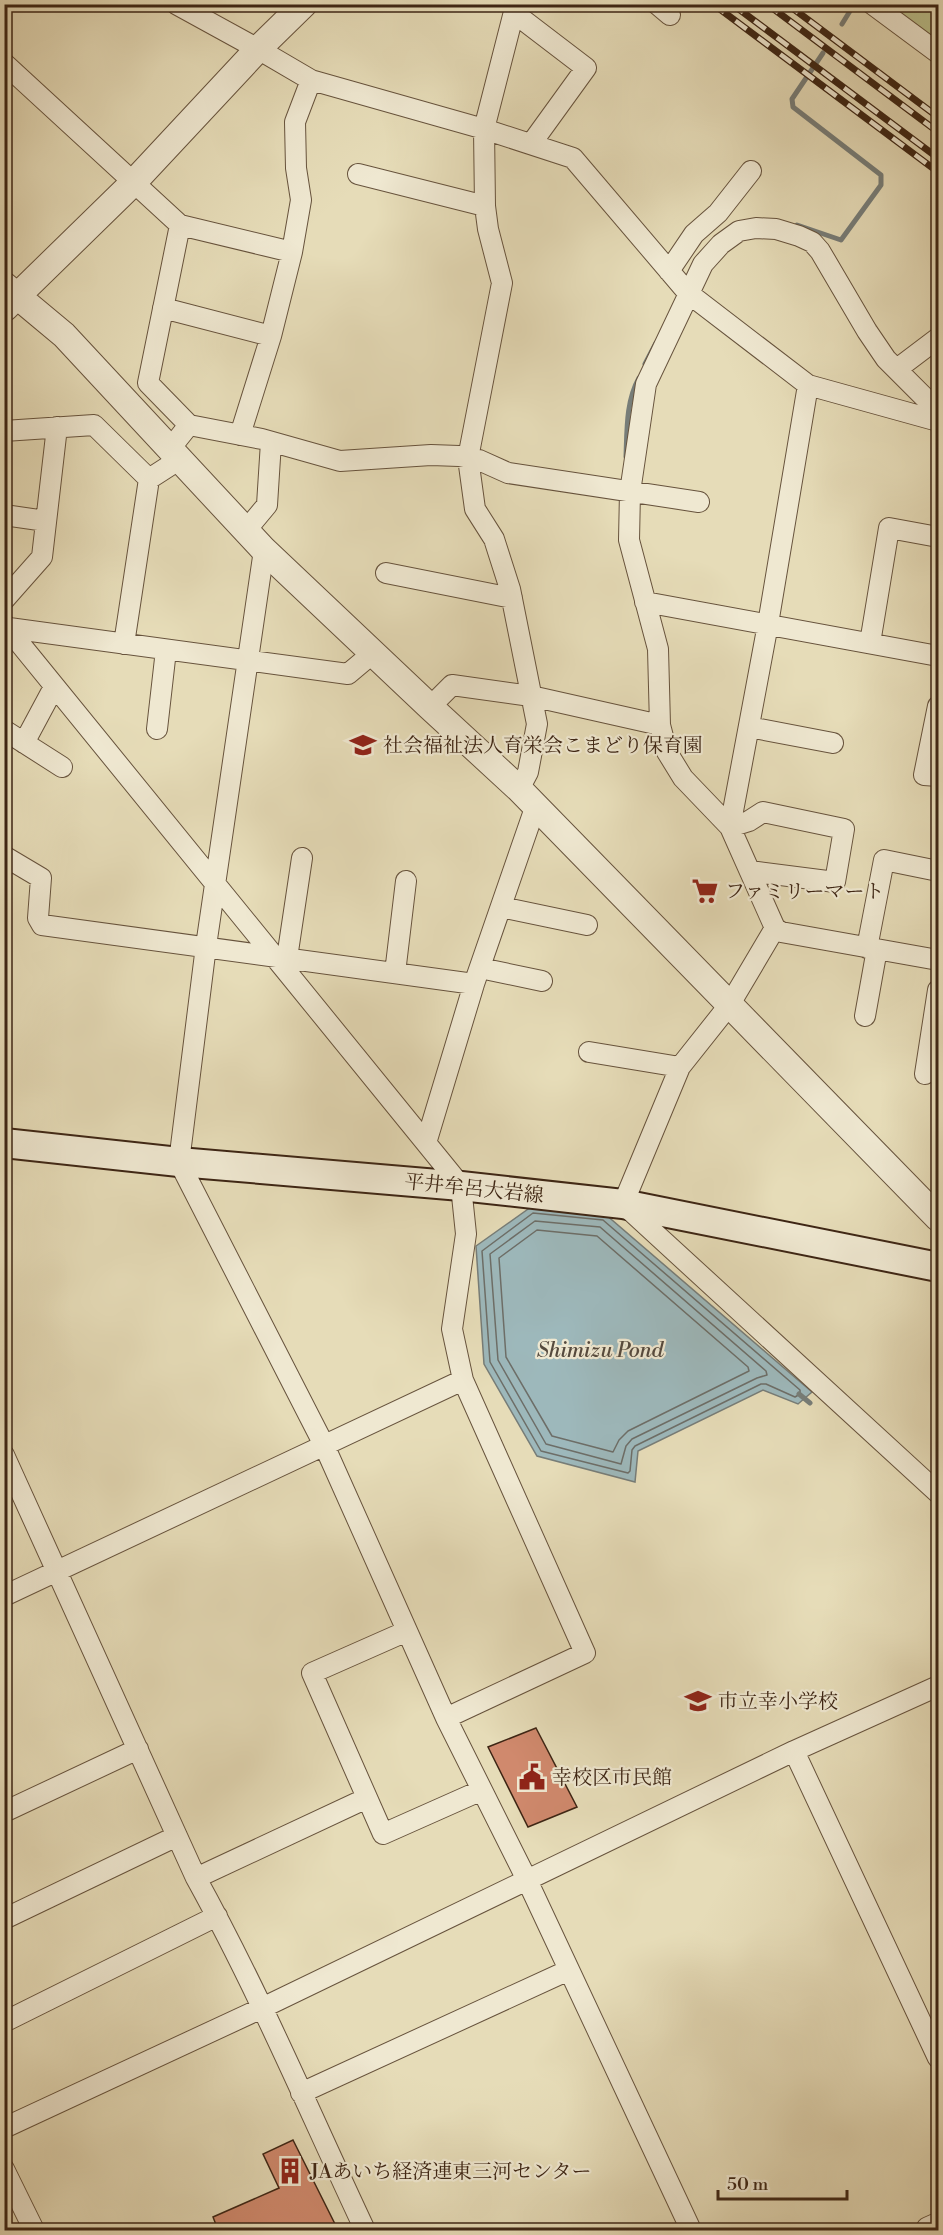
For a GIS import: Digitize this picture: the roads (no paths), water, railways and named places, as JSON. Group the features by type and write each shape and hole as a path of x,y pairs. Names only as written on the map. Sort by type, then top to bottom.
{"main road":[{"name":"平井牟呂大岩線","path":"4,1143 179,1162 461,1186 623,1204 939,1267"}],"street":[{"path":"176,4 311,80 484,129 573,158 680,284 808,385 939,421"},
{"path":"304,4 258,49 133,183 8,297 63,335 247,529 264,550 527,797 939,1218"},
{"path":"872,4 939,53"},
{"path":"426,1143 477,976 501,907 527,797 528,772 537,724 512,598 494,539 476,509 468,458 502,283 488,229 485,206 484,129 515,9 586,68 531,144"},
{"path":"4,63 180,225 292,252"},
{"path":"240,435 271,336 292,252 301,200 296,168 295,122 311,80"},
{"path":"752,171 718,213 694,234 680,284 646,384 630,492 629,540 658,649 660,725 667,752 683,778 730,827 775,928 781,932 939,960"},
{"path":"358,174 485,206"},
{"path":"180,225 148,383 189,425 271,441 340,461 431,455 459,456 479,460 508,473 699,502"},
{"path":"680,284 721,244 739,231 756,228 776,229 812,242 820,251 886,359 939,411"},
{"path":"163,308 271,336"},
{"path":"897,369 939,338"},
{"path":"730,827 768,624 808,385"},
{"path":"4,431 94,425 149,479"},
{"path":"124,644 149,479 174,454 189,425"},
{"path":"4,600 42,557 57,427"},
{"path":"247,529 267,505 271,441"},
{"path":"4,515 46,521"},
{"path":"870,643 889,528 939,537"},
{"path":"264,550 206,946 179,1162 324,1445 446,1719 527,1880 691,2230"},
{"path":"386,573 512,598"},
{"path":"645,602 939,656"},
{"path":"7,626 247,662 348,674 373,653"},
{"path":"7,626 54,687 216,884 281,957 461,1186 466,1234 452,1329 463,1380 585,1653 446,1719"},
{"path":"157,729 166,650"},
{"path":"429,707 452,685 531,696 660,725"},
{"path":"24,743 54,687"},
{"path":"939,706 924,775 939,777"},
{"path":"749,727 833,743"},
{"path":"4,730 62,767"},
{"path":"730,827 749,821 763,812 844,829 835,882 750,871"},
{"path":"4,856 41,878 38,918 42,925 395,973 542,981"},
{"path":"281,957 302,858"},
{"path":"865,1016 884,861 939,871"},
{"path":"395,973 406,881"},
{"path":"501,907 587,925"},
{"path":"775,928 730,1004 680,1067 623,1204 939,1492"},
{"path":"925,1074 939,990"},
{"path":"589,1052 680,1067"},
{"path":"4,1596 463,1380"},
{"path":"4,1455 196,1878 262,2008 365,2230"},
{"path":"407,1631 312,1674 383,1834 482,1790"},
{"path":"4,2128 262,2008 794,1752 939,1686"},
{"path":"4,1812 138,1749"},
{"path":"794,1752 939,2058"},
{"path":"196,1878 367,1798"},
{"path":"4,1919 177,1836"},
{"path":"4,2022 217,1916"},
{"path":"301,2093 569,1970"},
{"path":"4,2169 34,2230"},
{"path":"928,2230 939,2226"}],"water":[{"name":"Shimizu Pond","path":"531,1207 605,1214 812,1392 798,1404 763,1390 638,1451 635,1482 537,1456 484,1364 476,1246"}],"waterway":[{"path":"842,24 850,11"},
{"path":"797,225 841,240 881,185 881,175 793,107 792,99 823,53"},
{"path":"645,364 656,343"},
{"path":"626,457 629,406 639,378"},
{"path":"799,1394 810,1403"}],"railway":[{"path":"713,4 938,172"},
{"path":"732,4 938,158"},
{"path":"767,4 938,132"},
{"path":"787,4 938,117"}],"place":[{"name":"社会福祉法人育栄会こまどり保育園","path":"363,745"},
{"name":"ファミリーマート","path":"705,891"},
{"name":"市立幸小学校","path":"698,1701"},
{"name":"幸校区市民館","path":"532,1777"},
{"name":"JAあいち経済連東三河センター","path":"290,2171"}]}
